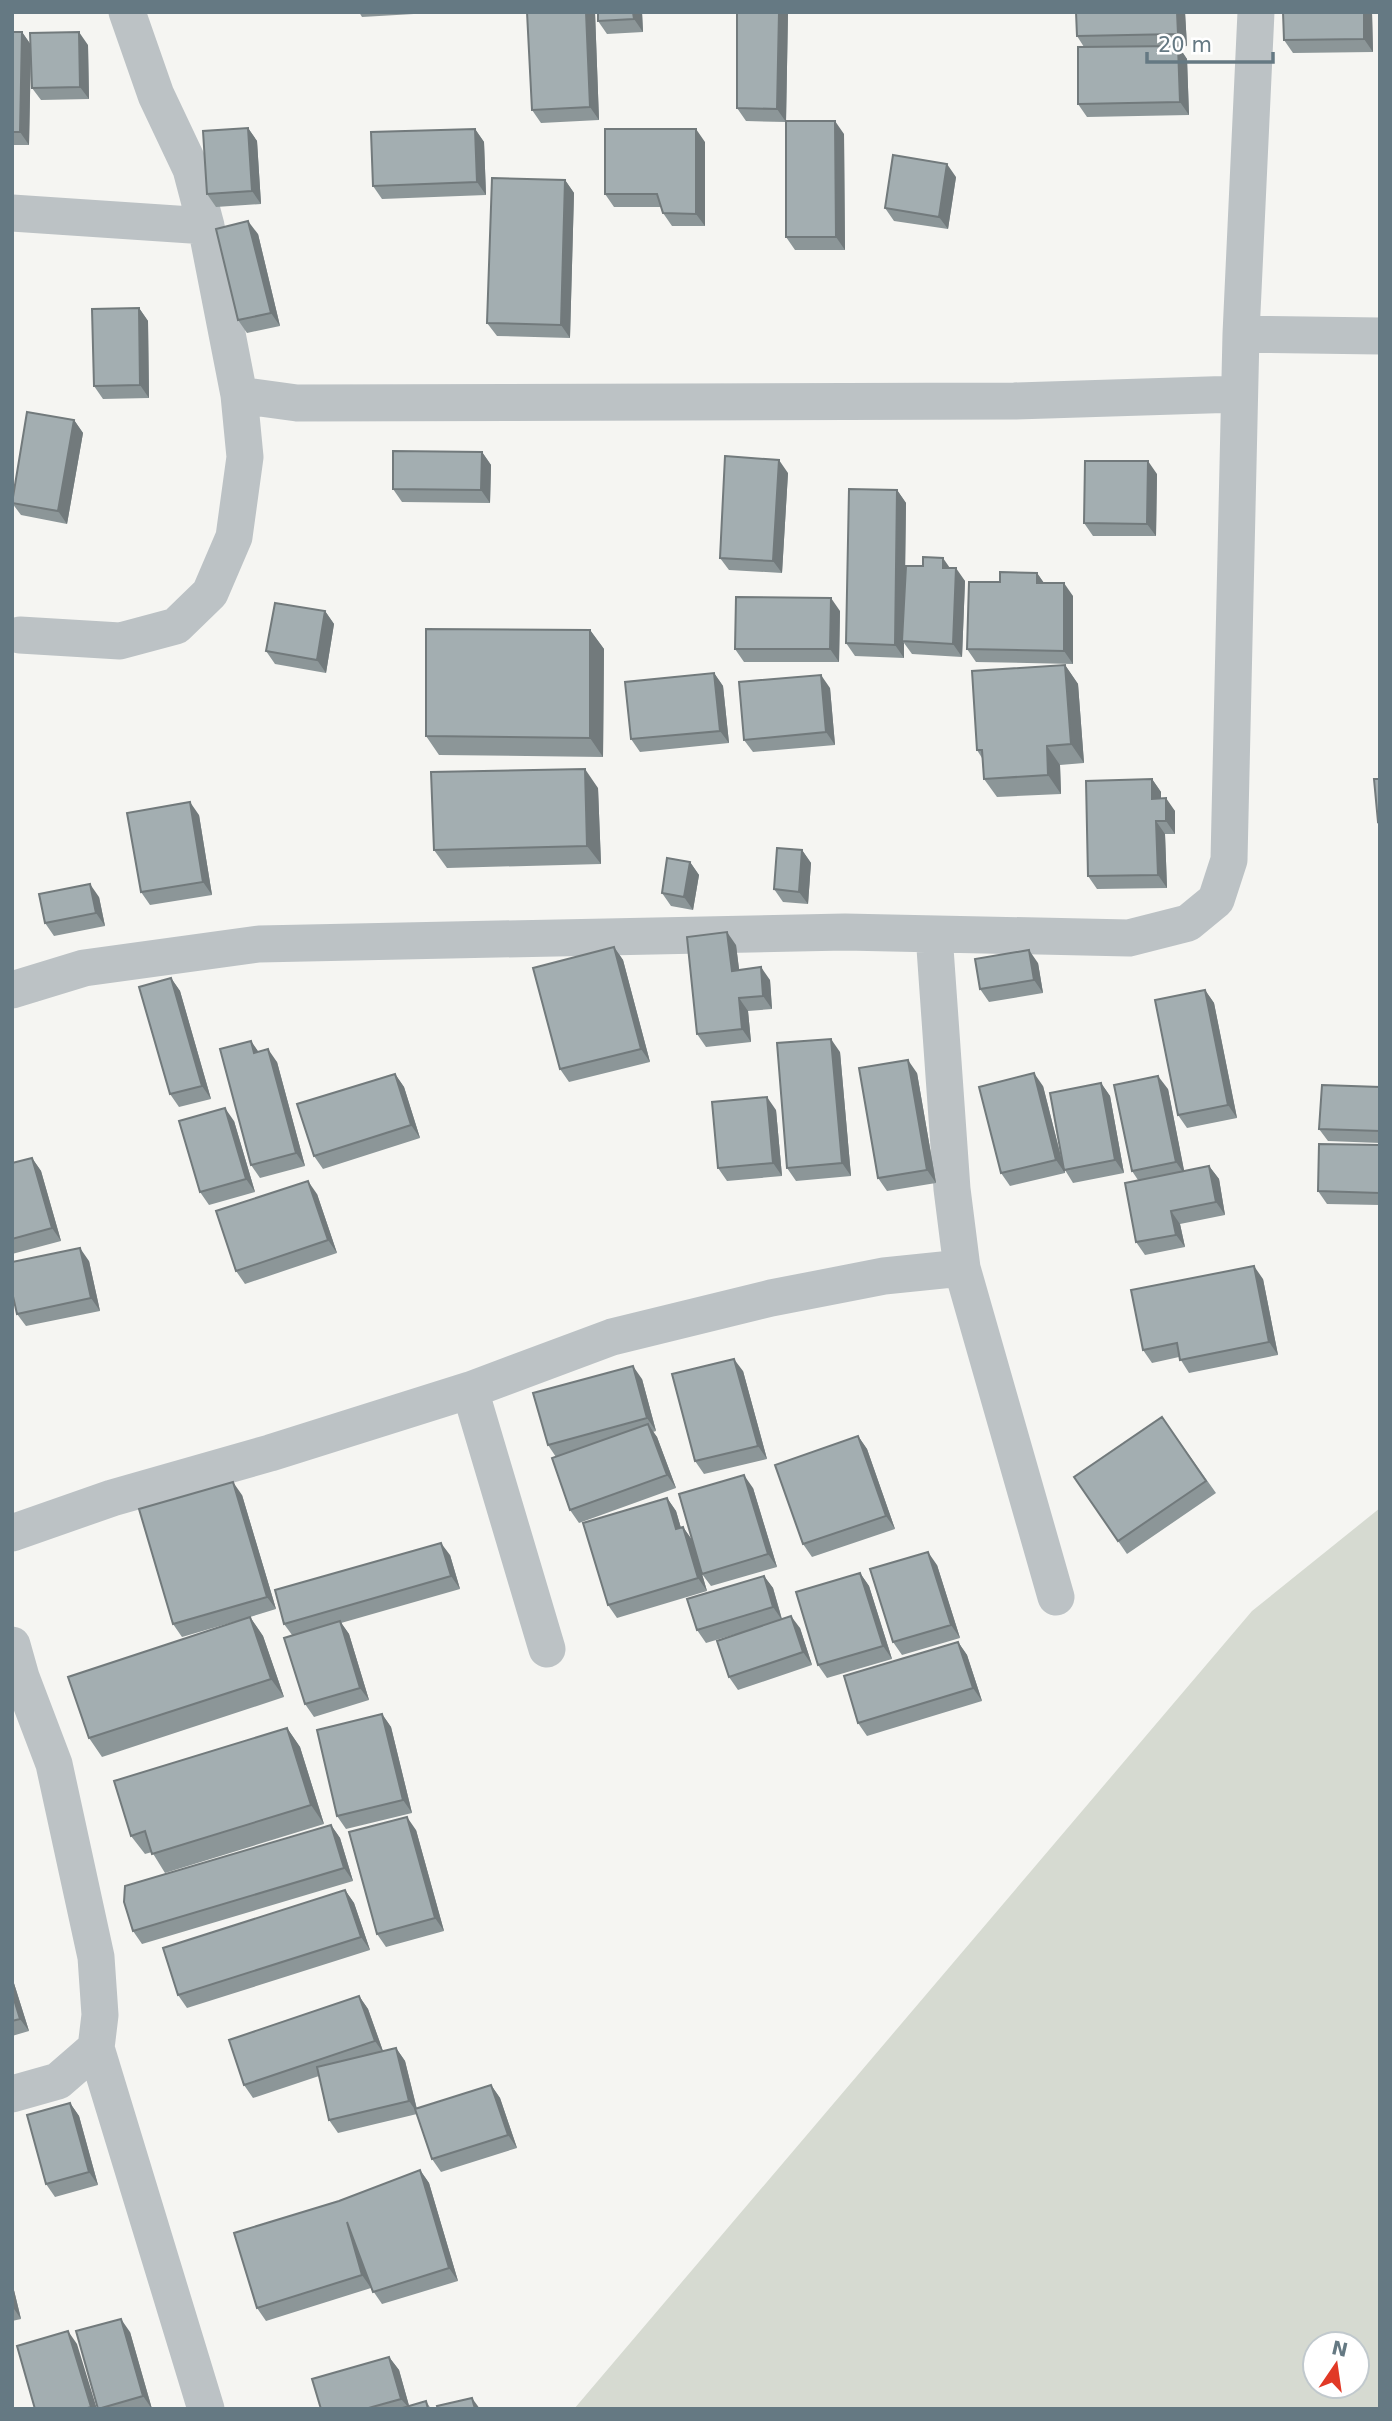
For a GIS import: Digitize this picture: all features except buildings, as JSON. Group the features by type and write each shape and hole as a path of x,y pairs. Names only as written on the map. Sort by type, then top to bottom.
{"street":[{"path":"20,635 120,641 176,626 210,593 234,537 245,457 239,395 206,226 191,169 156,96 127,12"},
{"path":"12,990 84,968 259,944 831,933 1129,938 1188,923 1216,900 1229,860 1239,394 1256,12"},
{"path":"12,214 206,226"},
{"path":"1241,334 1380,336"},
{"path":"239,395 297,403 1014,401 1239,394"},
{"path":"934,934 952,1189 962,1268 1056,1597"},
{"path":"12,1533 112,1498 270,1453 471,1390 612,1337 771,1298 884,1276 962,1268"},
{"path":"471,1390 547,1649"},
{"path":"12,1645 21,1677 54,1764 96,1957 100,2015 96,2048 206,2409"},
{"path":"12,2094 58,2081 96,2048"}],"shaded area":[{"path":"1380,1508 1380,2409 574,2409 1252,1611"}]}
